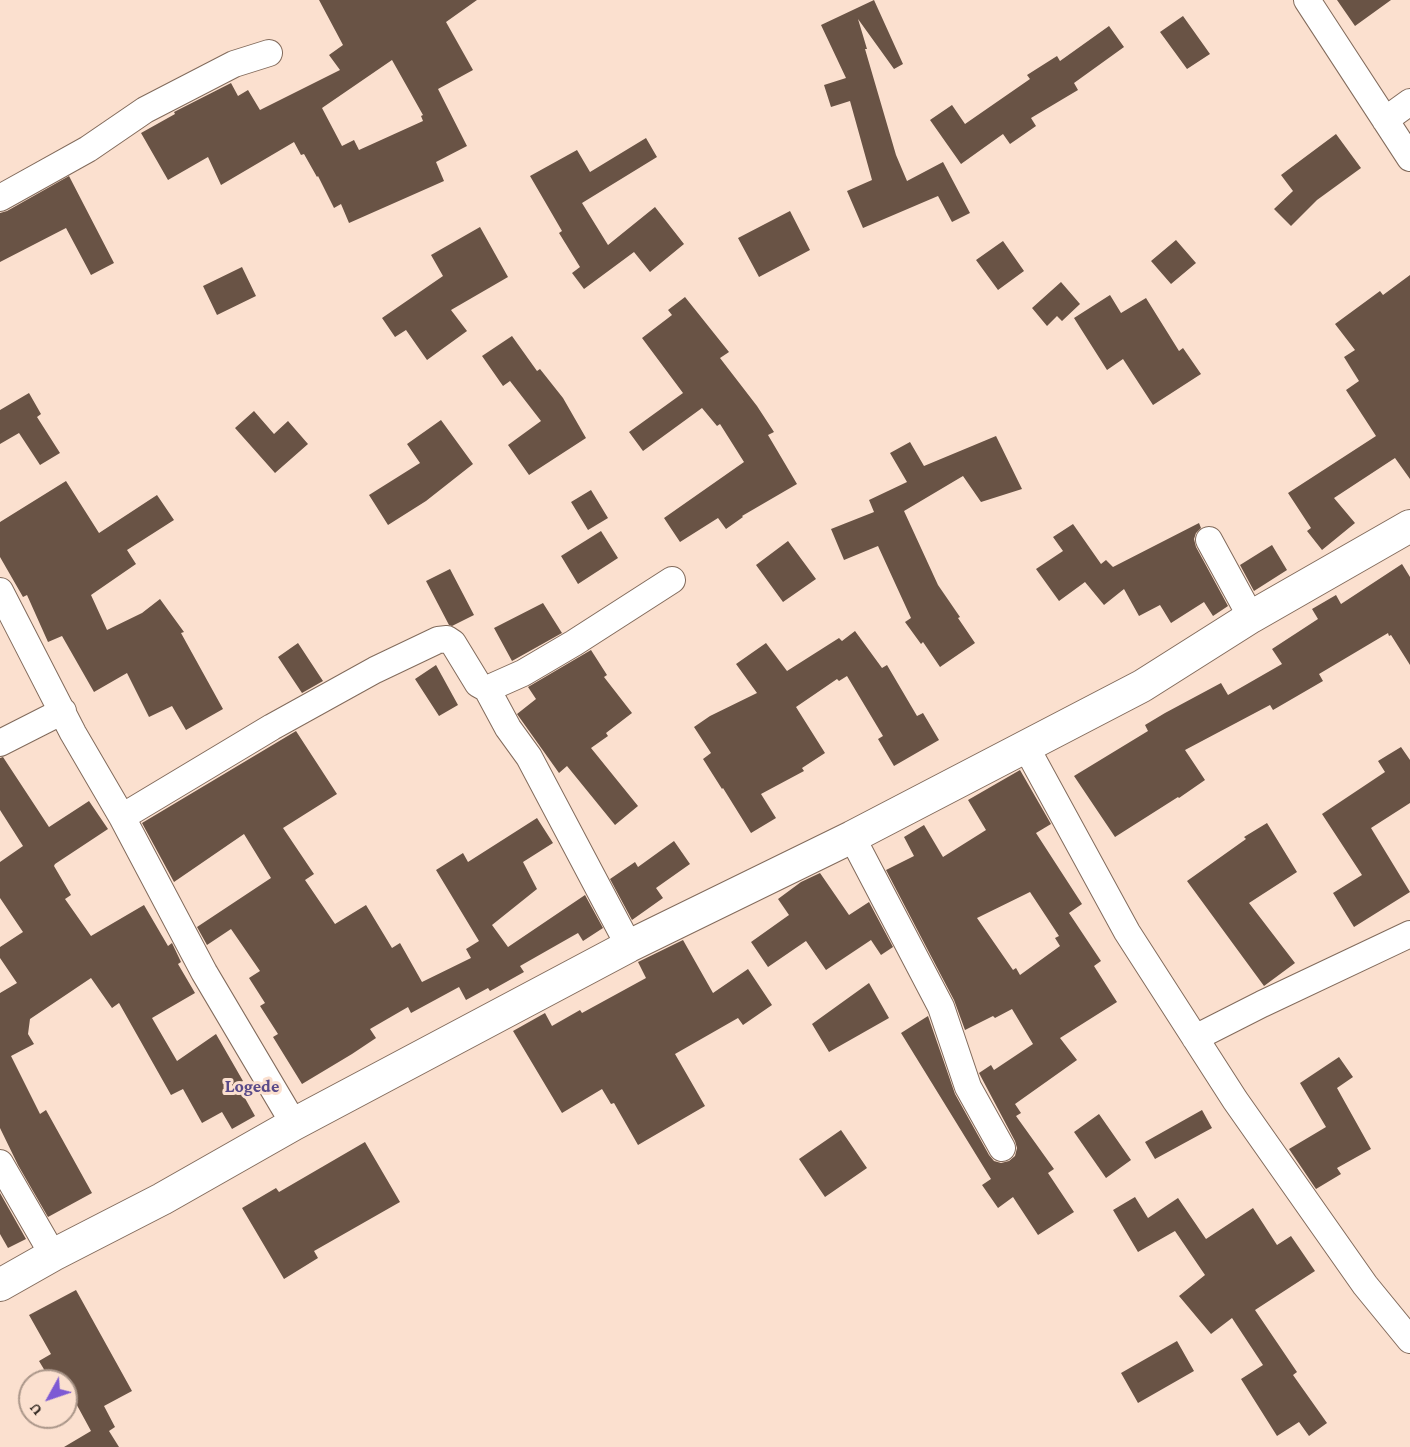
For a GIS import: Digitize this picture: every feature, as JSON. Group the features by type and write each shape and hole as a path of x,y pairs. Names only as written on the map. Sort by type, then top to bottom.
{"street":[{"path":"1307,0 1410,158"},
{"path":"0,198 88,149 145,110 234,64 270,53"},
{"path":"1385,120 1410,102"},
{"path":"0,1285 162,1199 294,1124 629,946 852,837 1142,686 1251,617 1410,526"},
{"path":"1209,540 1251,617"},
{"path":"487,689 523,673 574,643 672,580"},
{"path":"0,591 73,733 122,818 204,972 294,1124"},
{"path":"122,818 292,716 375,670 438,640 447,639 453,643 478,684 487,689 508,728 529,757 629,946"},
{"path":"0,743 63,711"},
{"path":"1026,747 1127,932 1235,1100 1365,1285 1410,1340"},
{"path":"852,837 941,1007 965,1080 1002,1148"},
{"path":"1195,1038 1410,934"},
{"path":"0,1163 53,1255"}],"building":[{"path":"319,0 477,0 446,22 473,70 438,89 467,146 436,162 444,181 349,223 341,204 334,208 318,176 294,142 221,185 208,157 168,180 141,133 175,114 174,112 231,83 238,96 248,90 260,110 340,70 329,55 343,45","holes":["392,60 423,115 421,116 423,121 359,150 354,140 342,146 322,108"]},
{"path":"874,0 903,64 894,69 858,19 896,155 907,181 943,162 970,213 952,222 938,196 863,228 847,191 872,180 850,101 831,107 824,85 846,78 821,25"},
{"path":"1337,0 1391,0 1355,26"},
{"path":"1183,16 1210,54 1187,69 1160,32"},
{"path":"1109,26 1124,47 1074,83 1078,90 1031,118 1036,126 1010,144 1003,134 961,164 930,120 952,105 965,124 1030,79 1027,75 1057,56 1060,61"},
{"path":"1336,134 1361,168 1317,200 1291,226 1274,209 1293,191 1281,175"},
{"path":"646,138 657,157 582,203 608,245 655,207 684,244 650,272 634,252 584,289 572,273 580,267 559,233 562,231 530,176 577,150 590,172"},
{"path":"69,176 114,263 91,275 66,228 0,262 0,213"},
{"path":"790,211 810,250 759,277 738,238"},
{"path":"480,227 508,277 451,310 467,331 427,360 406,330 395,337 382,318 443,276 431,255"},
{"path":"1176,240 1196,263 1171,284 1151,261"},
{"path":"1003,241 1024,271 998,290 976,260"},
{"path":"242,267 256,296 217,315 203,286"},
{"path":"1410,275 1410,479 1395,458 1334,498 1355,523 1322,550 1307,531 1311,528 1288,493 1376,436 1346,390 1359,381 1344,357 1355,350 1335,324 1380,291 1383,295"},
{"path":"1061,282 1080,304 1062,321 1057,316 1047,326 1032,308"},
{"path":"1110,295 1121,313 1146,298 1179,351 1183,348 1201,374 1153,405 1123,359 1107,370 1074,318"},
{"path":"685,297 729,352 720,358 774,432 768,435 797,484 742,516 726,529 718,518 680,542 664,518 744,462 720,424 717,426 702,408 643,451 629,432 683,393 642,338 672,315 668,310"},
{"path":"512,336 537,371 540,369 563,398 586,438 529,475 508,445 541,421 510,381 503,386 482,356"},
{"path":"29,393 41,414 37,417 60,453 40,465 19,433 0,444 0,410"},
{"path":"254,411 274,434 288,421 308,444 275,473 235,428"},
{"path":"441,420 473,464 426,501 388,525 369,495 420,463 407,444"},
{"path":"996,436 1022,489 981,502 963,476 904,511 938,585 975,643 940,667 923,642 921,644 905,622 911,618 878,546 844,560 831,529 874,512 869,500 907,482 890,453 910,442 924,466"},
{"path":"66,481 99,533 157,495 174,520 127,550 136,564 91,595 107,630 142,613 160,599 184,632 181,633 223,709 186,730 172,706 149,717 127,673 94,692 62,636 48,642 27,595 23,597 0,557 0,522"},
{"path":"591,490 608,518 588,530 571,502"},
{"path":"1199,523 1201,528 1194,539 1196,547 1228,606 1213,616 1204,602 1171,623 1160,605 1139,616 1124,589 1104,605 1085,582 1059,601 1036,569 1063,551 1053,537 1073,524 1101,564 1106,560 1113,567"},
{"path":"601,531 618,558 578,584 561,556"},
{"path":"788,541 816,579 783,602 756,565"},
{"path":"1272,545 1287,570 1254,591 1240,565"},
{"path":"1402,564 1410,577 1410,665 1388,633 1319,674 1323,681 1273,710 1270,705 1185,750 1205,780 1115,837 1074,776 1148,731 1145,725 1165,713 1221,683 1228,695 1282,664 1272,649 1318,619 1312,609 1336,595 1341,604"},
{"path":"450,569 474,615 452,626 449,625 426,581"},
{"path":"543,603 562,633 512,661 494,628"},
{"path":"855,631 882,668 887,665 917,716 923,713 939,740 894,766 878,739 883,736 847,676 839,681 837,679 796,707 825,753 802,768 804,771 761,794 776,818 751,833 703,759 711,753 694,727 710,716 757,693 736,664 766,643 787,671 839,638 842,641"},
{"path":"298,643 323,681 302,693 278,657"},
{"path":"591,650 607,675 604,677 632,713 606,733 608,736 591,748 638,806 615,825 567,766 559,773 517,714 536,699 528,687"},
{"path":"436,665 458,705 439,716 415,679"},
{"path":"296,731 337,794 283,828 314,874 305,880 335,924 366,905 392,948 400,943 422,982 471,958 466,949 479,941 436,870 463,853 468,862 537,818 553,843 523,862 537,889 492,925 508,947 585,895 603,928 583,941 578,933 520,966 524,972 490,991 488,988 466,1000 459,987 411,1013 408,1007 370,1029 376,1038 302,1084 273,1037 278,1034 260,1006 265,1003 249,978 260,971 231,929 207,945 197,927 271,878 244,834 174,882 142,823"},
{"path":"1401,747 1410,760 1410,803 1371,828 1410,892 1354,927 1333,893 1362,875 1322,814 1385,772 1378,761"},
{"path":"3,757 49,827 89,801 108,829 55,864 54,866 71,895 65,899 91,936 144,905 168,946 172,943 181,962 178,964 195,993 152,1018 177,1061 216,1034 243,1081 237,1084 255,1116 232,1129 222,1112 202,1123 183,1089 171,1095 119,1003 112,1008 91,978 30,1019 28,1034 34,1044 11,1056 40,1114 46,1110 92,1193 48,1217 0,1128 0,993 17,983 0,958 0,947 23,932 0,898 0,862 23,846 0,810 0,758"},
{"path":"1020,770 1051,824 1036,833 1082,904 1069,913 1101,961 1094,966 1117,1002 1060,1038 1077,1060 1015,1104 1021,1113 1016,1116 1054,1169 1048,1173 1074,1212 1038,1235 1013,1197 998,1208 982,1185 991,1179 901,1033 928,1016 955,1094 989,1155 994,1161 1001,1163 1015,1156 1017,1148 1015,1141 979,1073 991,1065 994,1070 1033,1044 1012,1009 965,1030 954,1000 886,870 914,856 904,837 924,825 943,857 986,830 968,800","holes":["1030,892 1059,936 1055,938 1060,946 1020,975 1016,968 1013,970 977,918"]},
{"path":"1267,823 1297,872 1249,903 1295,963 1264,986 1187,881 1246,839 1244,837"},
{"path":"674,841 690,864 656,888 663,898 632,920 610,879 635,862 638,867"},
{"path":"820,873 849,915 869,902 893,947 881,955 871,940 826,970 806,941 768,967 751,942 789,915 778,899 801,882"},
{"path":"683,940 713,993 748,969 772,1005 743,1025 738,1018 675,1054 705,1106 638,1145 614,1103 611,1104 602,1089 562,1113 513,1031 545,1013 552,1026 580,1010 582,1013 646,978 638,962"},
{"path":"869,983 889,1018 829,1052 812,1024"},
{"path":"1339,1057 1353,1077 1337,1088 1371,1149 1337,1168 1341,1174 1316,1189 1289,1149 1326,1127 1300,1083"},
{"path":"1202,1110 1212,1128 1155,1159 1145,1142"},
{"path":"1099,1114 1131,1160 1106,1178 1074,1132"},
{"path":"841,1130 867,1168 825,1197 799,1159"},
{"path":"365,1142 400,1202 314,1251 318,1258 284,1279 242,1208 276,1188 279,1192"},
{"path":"0,1193 26,1239 8,1248 0,1234"},
{"path":"1135,1197 1148,1218 1178,1198 1206,1239 1253,1208 1277,1245 1291,1236 1315,1271 1255,1310 1297,1372 1293,1375 1327,1423 1309,1436 1299,1422 1277,1436 1241,1379 1263,1365 1232,1318 1211,1334 1179,1296 1205,1275 1175,1231 1138,1252 1113,1210"},
{"path":"76,1290 132,1391 104,1406 115,1427 109,1431 119,1447 64,1447 91,1431 78,1407 78,1369 44,1369 39,1361 51,1354 29,1315"},
{"path":"1177,1341 1194,1371 1138,1403 1121,1373"}],"district":[{"name":"Logede","path":"252,1086"}]}
